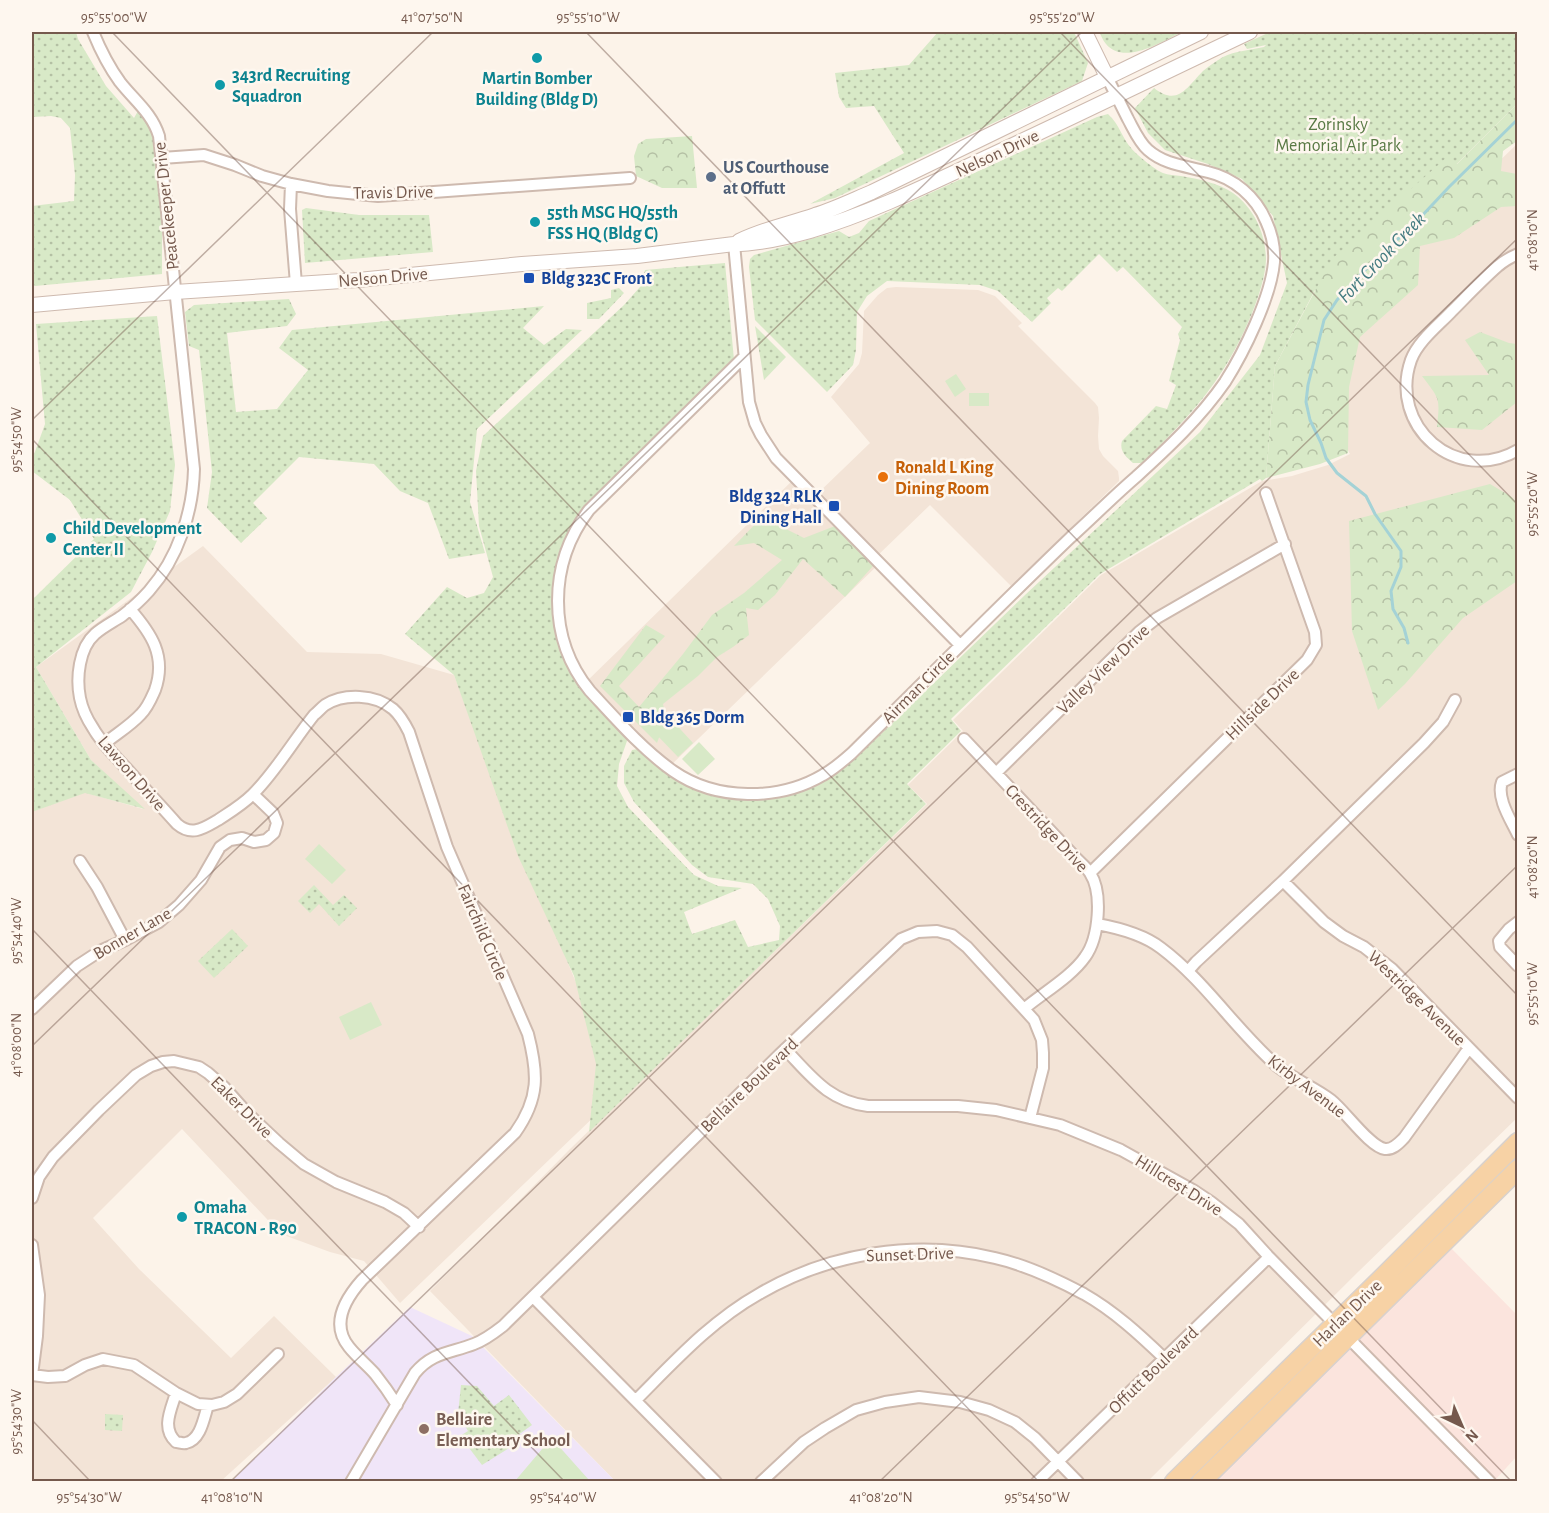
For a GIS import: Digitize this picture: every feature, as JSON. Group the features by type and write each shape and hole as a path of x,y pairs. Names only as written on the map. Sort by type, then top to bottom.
{"main road":[{"name":"Harlan Drive","path":"1202,1482 1518,1142"},
{"name":"Harlan Drive","path":"1174,1482 1518,1169"}],"street":[{"name":"Peacekeeper Drive","path":"93,32 119,81 154,121 159,136 175,292"},
{"path":"960,645 1200,414 1224,382 1250,336 1272,278 1274,244 1260,208 1238,185 1223,177 1175,165 1149,151 1140,141 1116,97 1085,32"},
{"name":"Nelson Drive","path":"734,244 768,228 816,215 872,192 1201,32"},
{"name":"Nelson Drive","path":"32,305 637,256 772,241 830,225 907,195 1250,32"},
{"name":"Travis Drive","path":"162,158 204,156 291,184 328,191 378,196 630,178"},
{"path":"291,184 290,209 297,284"},
{"path":"734,244 744,357"},
{"path":"1518,254 1499,264 1423,341 1412,358 1406,392 1408,407 1417,427 1429,440 1450,454 1465,460 1485,461 1518,450"},
{"path":"104,744 133,722 147,707 154,692 159,677 159,659 146,628 130,609 149,590 171,559 184,529 192,498 193,453 175,292"},
{"name":"Airman Circle","path":"744,357 751,411 765,444 801,485 960,645 852,753 832,769 816,779 791,788 760,794 713,790 675,773 653,756 584,684 563,639 558,607 562,562 575,532 589,510 744,357"},
{"name":"Hillside Drive","path":"1090,873 1307,660 1316,645 1315,632 1266,493"},
{"name":"Valley View Drive","path":"996,773 1139,632 1157,618 1285,544"},
{"name":"Lawson Drive","path":"130,609 94,635 82,659 79,674 80,699 93,729 183,830 194,831 208,826 236,809 254,794"},
{"name":"Fairchild Circle","path":"254,794 314,715 325,705 351,697 366,697 392,708 409,732 447,847 528,1034 535,1060 532,1099 524,1120 515,1133 362,1280 352,1291 344,1306 340,1318 343,1338 397,1405"},
{"path":"1188,971 1424,743 1443,722 1455,700"},
{"name":"Crestridge Drive","path":"964,739 1090,873 1097,900 1097,924 1086,956 1068,974 1025,1008"},
{"path":"1518,774 1502,782 1499,788 1503,803 1518,835"},
{"name":"Bonner Lane","path":"32,1009 77,966 100,951 159,922 179,905 201,880 219,847 230,840 242,838 254,842 266,840 274,833 277,823 273,813 254,794"},
{"path":"80,861 98,887 125,940"},
{"name":"Westridge Avenue","path":"1283,881 1324,922 1343,936 1365,947 1392,969 1518,1098"},
{"path":"1518,922 1499,941 1500,947 1518,966"},
{"name":"Kirby Avenue","path":"1097,924 1147,938 1162,948 1188,971 1279,1067 1332,1101 1374,1145 1384,1149 1390,1149 1404,1138 1469,1048"},
{"name":"Bellaire Boulevard","path":"351,1482 415,1373 422,1365 441,1353 462,1348 489,1336 503,1326 785,1049 901,939 918,932 937,931 952,935 967,946 1034,1020 1042,1040 1043,1068 1030,1118"},
{"name":"Hillcrest Drive","path":"785,1049 823,1088 841,1100 868,1106 958,1106 996,1110 1060,1125 1121,1150 1193,1190 1239,1224 1490,1482"},
{"name":"Eaker Drive","path":"32,1198 39,1177 53,1157 99,1110 136,1075 151,1066 174,1061 199,1067 208,1073 279,1143 304,1164 336,1182 385,1202 405,1213 419,1227"},
{"path":"32,1245 39,1295 32,1375 65,1376 85,1365 103,1359 134,1365 176,1393 198,1404 208,1405 224,1402 237,1395 278,1354"},
{"name":"Sunset Drive","path":"636,1400 702,1335 729,1313 758,1294 784,1280 819,1266 857,1256 898,1251 962,1252 996,1258 1033,1270 1084,1294 1119,1318 1165,1359"},
{"name":"Offutt Boulevard","path":"1037,1482 1269,1257"},
{"path":"533,1297 716,1482"},
{"path":"176,1393 168,1430 176,1442 186,1443 195,1438 202,1426 208,1405"},
{"path":"761,1482 804,1442 856,1410 885,1402 919,1397 960,1402 989,1410 1014,1422 1035,1438 1078,1482"}],"shaded area":[{"path":"1517,144 1517,1118 1148,1481 615,1481 430,1291 570,1149 927,804 908,785 963,731 953,720 1101,575 1262,481 1292,476 1328,465 1350,454 1336,428 1330,397 1376,280"},
{"path":"887,288 978,290 995,296 1022,323 1018,326 1098,407 1099,449 1118,471 1119,481 1011,586 930,505 875,558 880,563 668,768 584,684 795,478 814,497 870,443 831,397 859,364 862,353 864,311"},
{"path":"203,546 307,652 381,654 454,675 502,803 577,985 625,1087 400,1303 364,1261 330,1252 281,1234 182,1129 93,1218 139,1269 231,1358 274,1316 336,1377 221,1481 32,1482 32,812 83,792 143,809 91,760 36,667"},
{"path":"1448,1245 1517,1315 1517,1456 1496,1479 1499,1481 1208,1482"},
{"name":"Bellaire Elementary School","path":"410,1307 472,1336 615,1481 231,1482"}],"green space":[{"path":"32,32 76,32 106,86 134,118 138,111 152,126 162,216 162,274 35,286 32,284 32,206 74,201 75,175 70,128 61,118 32,117"},
{"path":"938,32 1074,32 1088,63 1082,81 835,198 810,204 904,153 874,106 846,108 839,97 835,73 909,65"},
{"path":"1099,32 1182,32 1144,50 1123,53 1106,44"},
{"name":"Zorinsky Memorial Air Park","path":"1270,32 1517,32 1517,104 1327,293 1315,290 1275,366 1266,478 1262,481 1260,479 1100,574 951,719 961,731 907,784 926,804 589,1132 596,1064 574,976 518,856 454,675 405,634 447,587 467,598 484,593 493,577 479,526 476,471 483,436 624,305 640,287 645,270 725,263 734,360 596,496 574,523 563,546 553,582 555,622 564,654 580,687 628,738 619,764 617,786 628,807 694,875 718,886 742,888 684,912 692,934 735,920 748,947 779,940 780,926 768,899 753,884 708,877 692,865 634,802 624,783 624,766 632,750 638,749 679,781 725,798 774,799 819,785 854,760 1025,595 1200,432 1260,355 1287,283 1273,216 1242,179 1208,164 1165,150 1148,133 1135,108 1154,88 1170,96 1182,93 1205,69 1223,57 1264,47 1266,45 1247,49 1244,44"},
{"path":"1517,104 1517,141 1503,151 1501,171 1517,174 1517,206 1501,207 1454,238 1420,246 1418,285 1360,337 1349,387 1348,453 1320,464 1266,478 1275,366 1332,259 1446,158 1457,164"},
{"path":"1108,114 1131,148 1155,169 1165,174 1215,184 1240,199 1257,222 1265,250 1265,273 1261,287 1244,332 1230,359 1195,407 1143,463 1133,463 1128,458 1122,451 1122,441 1156,406 1167,409 1176,385 1169,381 1180,340 1178,334 1182,327 1123,267 1117,272 1099,254 1062,291 1058,288 1047,298 1051,303 1032,322 998,291 980,285 887,281 867,296 857,312 856,350 853,365 827,392 755,320 749,267 750,259 754,255 839,231 849,237 859,233 869,221"},
{"path":"692,136 697,188 662,188 636,176 634,156 638,144 646,139"},
{"path":"306,208 359,215 429,215 433,252 305,263 302,210"},
{"path":"619,288 624,293 599,319 587,319 587,303 611,298 611,290"},
{"path":"289,299 296,314 287,326 227,333 236,412 277,409 308,370 279,348 292,330 544,306 523,328 544,345 566,329 582,330 477,429 470,502 485,553 449,559 428,503 400,491 374,464 299,457 253,503 267,518 241,543 207,508 212,472 199,350 189,346 185,312 194,305"},
{"path":"157,316 175,465 170,511 131,592 36,667 91,760 145,809 85,793 32,812 32,600 94,539 70,500 32,471 32,460 45,424 36,324"},
{"path":"755,326 786,357 764,380"},
{"path":"1480,332 1517,344 1517,402 1482,430 1437,427 1437,399 1422,376 1489,375 1465,340"},
{"path":"956,374 966,389 955,397 945,381"},
{"path":"969,393 989,393 989,406 969,406"},
{"path":"1490,484 1512,497 1517,503 1517,581 1463,618 1405,684 1378,710 1352,631 1349,521"},
{"path":"762,517 804,538 835,526 874,565 845,597 803,559 775,595 758,610 746,608 749,635 717,657 698,676 663,704 666,718 657,743 600,686 646,625 665,636 619,686 639,707 712,615 744,593 782,560 754,543 734,546"},
{"path":"670,718 693,743 678,757 654,732"},
{"path":"699,742 715,759 698,775 682,759"},
{"path":"319,844 346,870 332,884 305,859"},
{"path":"314,885 333,905 344,895 357,908 339,926 319,904 310,913 298,901"},
{"path":"232,929 248,946 214,978 198,961"},
{"path":"371,1002 382,1025 350,1040 339,1017"},
{"path":"461,1385 477,1386 494,1406 509,1395 532,1425 514,1438 514,1445 482,1465 460,1436 468,1431 458,1414"},
{"path":"105,1414 123,1415 122,1431 105,1430"},
{"path":"548,1442 556,1443 589,1480 515,1481"}],"waterway":[{"name":"Fort Crook Creek","path":"1408,643 1404,628 1393,609 1391,591 1401,567 1401,551 1375,514 1366,496 1337,473 1326,458 1310,420 1306,402 1308,385 1324,320 1337,300 1518,119"}],"place":[{"name":"Martin Bomber Building (Bldg D)","path":"537,58"},
{"name":"343rd Recruiting Squadron","path":"220,85"},
{"name":"US Courthouse at Offutt","path":"711,177"},
{"name":"55th MSG HQ/55th FSS HQ (Bldg C)","path":"535,222"},
{"name":"Bldg 323C Front","path":"529,278"},
{"name":"Ronald L King Dining Room","path":"883,477"},
{"name":"Bldg 324 RLK Dining Hall","path":"834,506"},
{"name":"Child Development Center II","path":"51,538"},
{"name":"Bldg 365 Dorm","path":"628,717"},
{"name":"Omaha TRACON - R90","path":"182,1217"},
{"name":"Bellaire Elementary School","path":"424,1429"}]}
